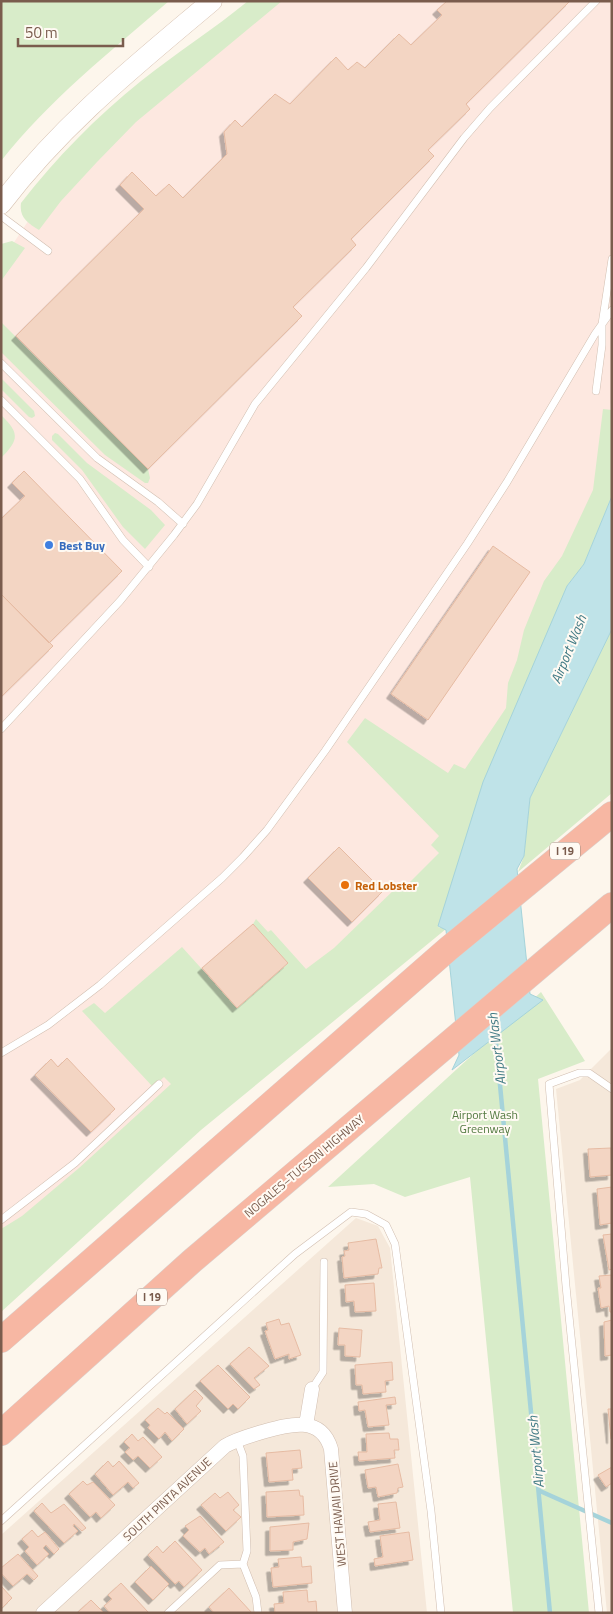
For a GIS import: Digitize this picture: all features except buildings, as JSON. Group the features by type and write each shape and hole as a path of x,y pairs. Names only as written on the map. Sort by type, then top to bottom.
{"highway":[{"name":"I 19","path":"1,1340 448,949 612,814"},
{"name":"NOGALES–TUCSON HIGHWAY","path":"1,1433 192,1261 612,905"}],"street":[{"path":"1,204 37,159 81,113 212,1"},
{"path":"308,1425 312,1389"},
{"name":"SOUTH PINTA AVENUE","path":"43,1613 225,1446 237,1440 279,1427 298,1424 308,1425"},
{"name":"WEST HAWAII DRIVE","path":"308,1425 317,1428 325,1435 331,1448 345,1613"}],"lane":[{"path":"1,729 68,658 149,567 183,524 197,504 255,404 366,268 464,138 490,108 596,1"},
{"path":"1,216 48,252"},
{"path":"596,391 602,345 602,324 612,259"},
{"path":"1,1053 48,1025 100,985 222,878 267,830 325,751 467,544 508,482 612,310"},
{"path":"1,363 97,458 158,502 183,524"},
{"path":"1,400 80,479 123,540 149,567"},
{"path":"599,1613 566,1286 549,1084 579,1073 588,1074 612,1089"},
{"path":"1,1220 75,1163 159,1084"},
{"path":"1,1521 295,1254 351,1212 366,1214 386,1225 395,1244 431,1511 441,1613"},
{"path":"312,1389 323,1372 324,1262"},
{"path":"237,1440 243,1456 247,1551 243,1564 256,1597 258,1613"},
{"path":"168,1613 220,1565 243,1564"}],"shaded area":[{"path":"266,1 612,1 612,393 608,430 593,502 506,718 451,864 1,1261 1,262 48,191"},
{"path":"612,1048 612,1613 607,1613 556,1089 580,1080"},
{"path":"356,1218 378,1226 390,1248 427,1613 1,1613 1,1535"}],"green space":[{"path":"1,1 169,1 39,117 1,161"},
{"path":"248,1 282,1 136,122 61,201 39,230 25,220 21,213 21,203 62,154 92,124 141,81"},
{"path":"12,241 25,248 1,281 1,244"},
{"path":"1,322 148,469 150,478 148,483 145,483 105,455 1,352"},
{"path":"1,378 34,411 35,416 29,417 1,389"},
{"path":"603,409 612,410 612,496 584,564 567,586 438,927 446,929 201,1130 1,1312 1,1229 22,1216 79,1168 171,1084 164,1077 153,1087 82,1011 94,1003 105,1013 182,947 237,1008 287,964 253,924 256,919 268,932 271,930 306,969 334,948 400,884 404,888 439,853 431,845 439,836 347,742 365,718 448,773 454,764 465,769 506,708 508,683 517,660 524,630 544,581 562,556 593,490"},
{"path":"1,415 12,427 15,436 11,446 1,458"},
{"path":"55,433 87,463 151,510 165,525 145,549 123,527 82,470 52,440 52,436"},
{"path":"612,629 612,793 518,872 524,856 530,798"},
{"name":"Airport Wash Greenway","path":"541,992 585,1061 538,1079 589,1613 513,1613 470,1177 405,1197 374,1184 328,1187"}],"water":[{"path":"612,496 612,629 530,798 524,856 517,869 530,994 543,1000 452,1070 459,1055 446,930 438,926 483,782 567,586 584,564"}],"waterway":[{"name":"Airport Wash","path":"495,1032 550,1613"},
{"path":"540,1491 612,1523"}],"place":[{"name":"Best Buy","path":"49,545"},
{"name":"Red Lobster","path":"345,885"}]}
